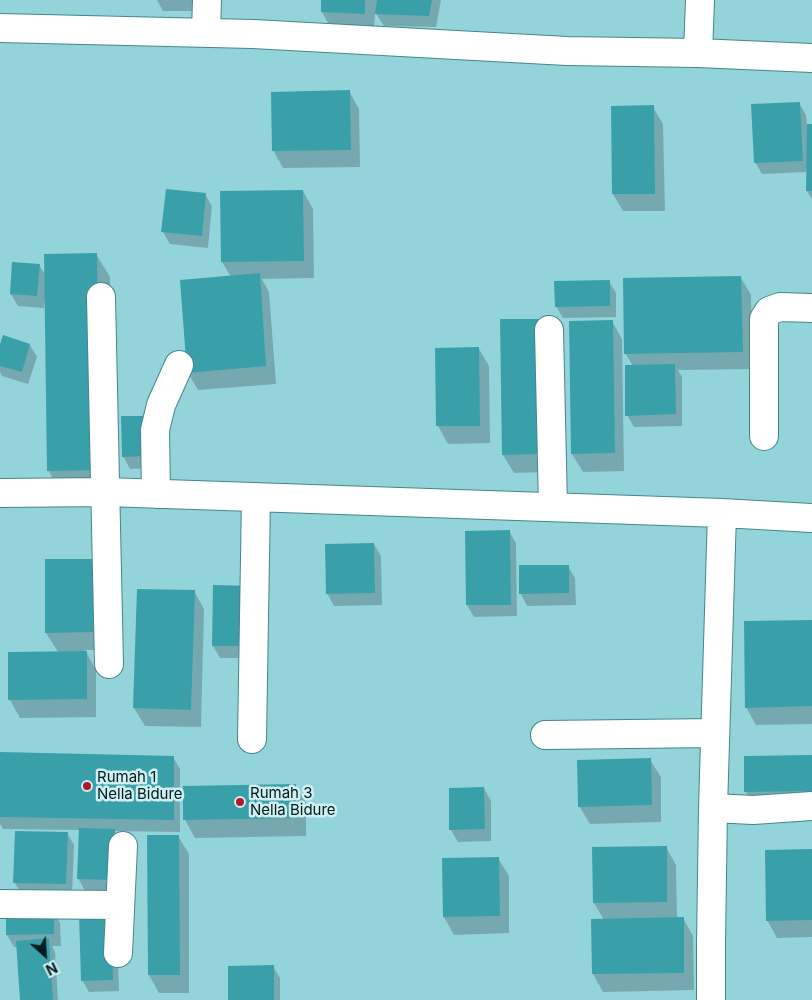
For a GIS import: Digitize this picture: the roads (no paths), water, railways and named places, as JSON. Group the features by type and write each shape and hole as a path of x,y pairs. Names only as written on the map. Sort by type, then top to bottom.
{"street":[{"path":"206,0 206,33"},
{"path":"698,53 700,0"},
{"path":"0,28 206,33 567,51 698,53 812,58"},
{"path":"101,297 109,664"},
{"path":"764,436 764,319 768,311 780,307 812,308"},
{"path":"549,330 553,507"},
{"path":"156,494 155,430 161,405 179,365"},
{"path":"0,493 106,492 722,513 812,518"},
{"path":"252,739 256,497"},
{"path":"711,1000 710,943 713,808 722,513"},
{"path":"545,736 715,733"},
{"path":"713,808 753,810 812,806"},
{"path":"118,953 124,846"},
{"path":"0,904 120,906"}],"place":[{"name":"Rumah 1 Nella Bidure","path":"87,786"},
{"name":"Rumah 3 Nella Bidure","path":"240,802"}]}
